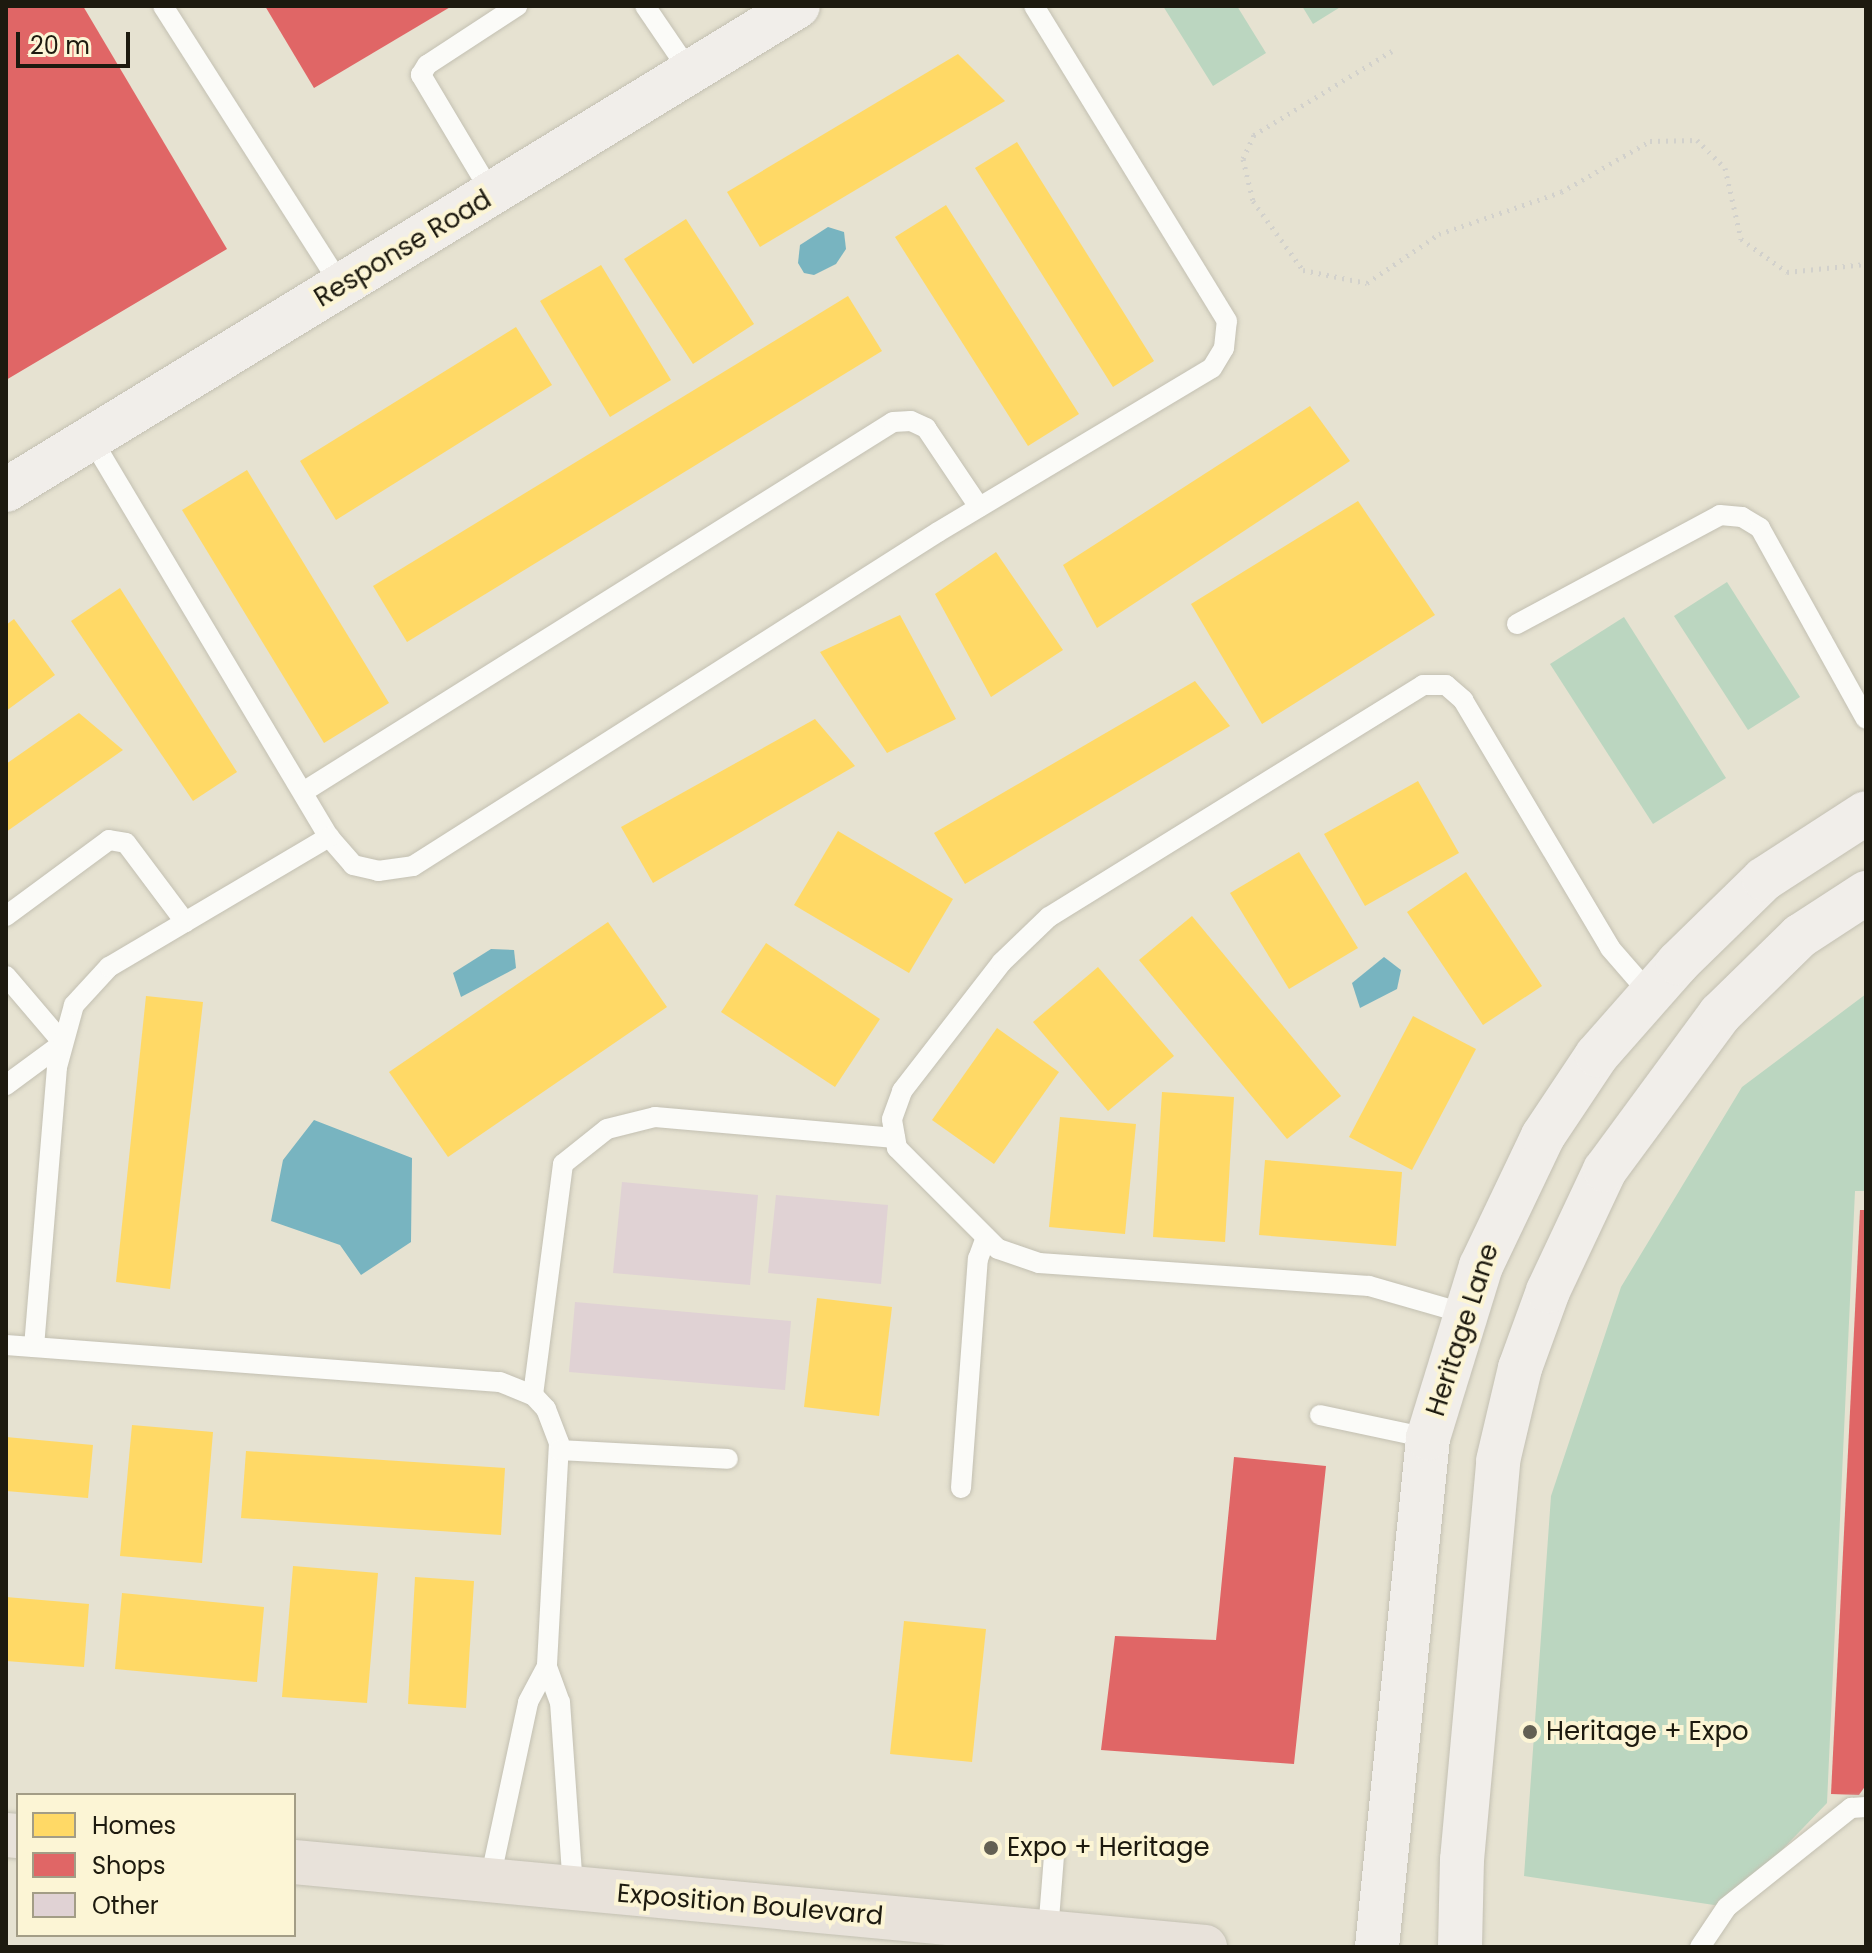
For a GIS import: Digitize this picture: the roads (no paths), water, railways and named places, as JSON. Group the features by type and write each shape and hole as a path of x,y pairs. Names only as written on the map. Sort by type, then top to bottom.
{"main road":[{"name":"Response Road","path":"6,490 798,6"},
{"name":"Heritage Lane","path":"1377,1947 1428,1438 1463,1313 1543,1136 1597,1055 1650,994 1764,879 1866,813"},
{"path":"1460,1947 1462,1860 1498,1461 1520,1368 1548,1291 1605,1170 1655,1096 1720,1014 1800,936 1866,893"},
{"name":"Exposition Boulevard","path":"296,1862 1205,1947"}],"lane":[{"path":"163,6 342,287"},
{"path":"492,194 421,75 427,65 517,6"},
{"path":"645,6 690,72"},
{"path":"91,438 329,837 353,865 378,871 413,866 979,507 1212,368 1224,348 1227,321 1034,6"},
{"path":"303,792 893,422 911,421 926,428 979,507"},
{"path":"1517,624 1720,515 1742,517 1760,528 1866,719"},
{"path":"1463,1313 1369,1286 1039,1263 998,1249 897,1148 892,1119 902,1091 1002,962 1049,917 1423,685 1446,685 1463,700 1610,948 1650,994"},
{"path":"34,1347 57,1067 74,1005 109,967 329,837"},
{"path":"6,916 109,840 126,843 185,922"},
{"path":"6,976 63,1043"},
{"path":"6,1085 63,1043"},
{"path":"533,1395 563,1164 607,1129 655,1117 895,1138"},
{"path":"961,1488 978,1259 986,1237"},
{"path":"6,1345 500,1382 533,1395 546,1409 559,1450 547,1667 560,1702 573,1888"},
{"path":"1320,1415 1428,1438"},
{"path":"559,1450 728,1459"},
{"path":"490,1880 528,1702 547,1667"},
{"path":"1700,1947 1727,1907 1851,1808 1866,1807"},
{"path":"1048,1932 1054,1856"}],"water":[{"path":"828,227 844,232 846,249 836,264 814,275 804,273 798,263 800,245"},
{"path":"491,949 514,950 516,968 461,997 453,973"},
{"path":"1384,957 1401,970 1397,989 1360,1008 1352,983"},
{"path":"314,1120 412,1158 411,1242 361,1275 340,1245 271,1221 283,1160"}],"place":[{"name":"Heritage + Expo","path":"1530,1732"},
{"name":"Expo + Heritage","path":"991,1848"}]}
